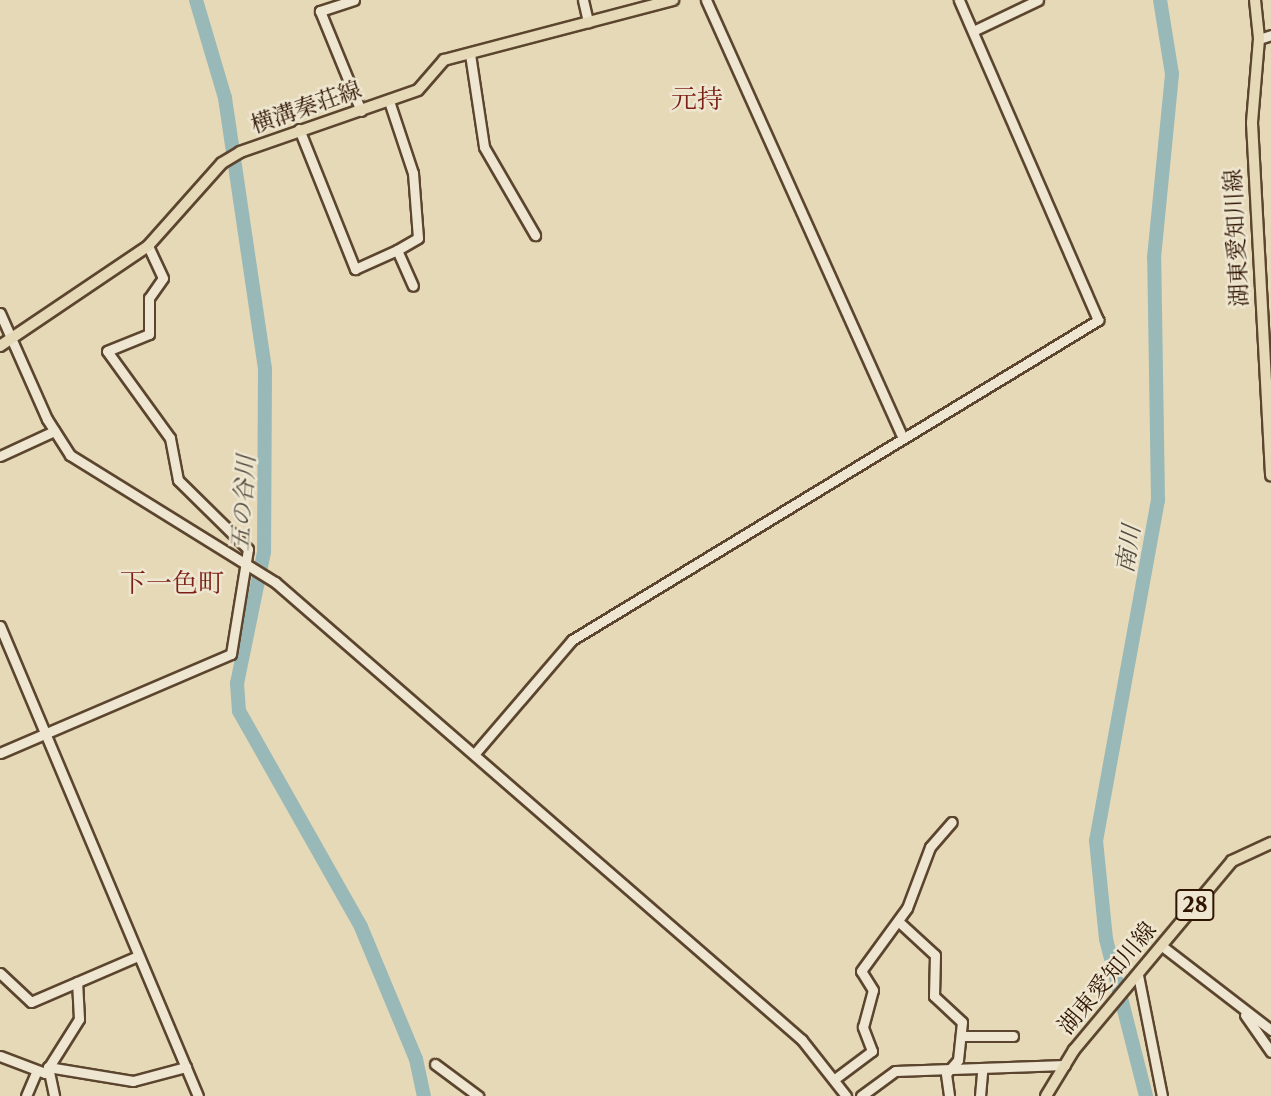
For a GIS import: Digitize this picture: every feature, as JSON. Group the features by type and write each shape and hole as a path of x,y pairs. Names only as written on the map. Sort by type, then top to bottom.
{"main road":[{"name":"横溝秦荘線","path":"0,346 13,340 148,246 222,163 240,152 299,129 361,111 418,90 444,60 673,0"},
{"name":"湖東愛知川線","path":"1255,0 1259,39 1252,123 1267,356 1271,475"},
{"name":"湖東愛知川線","path":"1046,1096 1065,1065 1113,1001 1232,861 1271,843"}],"street":[{"path":"354,0 320,11 361,111"},
{"path":"583,0 588,22"},
{"path":"706,0 903,438"},
{"path":"476,752 572,640 883,457 903,438 1098,320 959,0"},
{"path":"973,31 1038,0"},
{"path":"1259,39 1271,35"},
{"path":"470,54 484,147 535,235"},
{"path":"299,129 355,269 418,238 413,173 389,101"},
{"path":"0,753 231,654 250,566 248,550 178,480 170,438 107,351 149,334 149,298 163,278 148,246"},
{"path":"397,250 413,286"},
{"path":"0,313 54,431 70,455 100,479 275,582 476,752 836,1078 846,1096"},
{"path":"1,452 54,431"},
{"path":"0,626 198,1096"},
{"path":"836,1078 872,1051 863,1027 873,990 861,971 898,921 930,847 952,822"},
{"path":"898,921 935,955 934,996 962,1022 963,1036 951,1070 949,1096"},
{"path":"1162,946 1271,1030"},
{"path":"0,972 31,1002 138,956"},
{"path":"1134,979 1162,1096"},
{"path":"54,1096 48,1068 79,1019 77,982"},
{"path":"1240,1007 1271,1052"},
{"path":"963,1036 1013,1036"},
{"path":"0,1056 36,1073"},
{"path":"435,1064 478,1096"},
{"path":"861,1096 895,1071 982,1071 1065,1065"},
{"path":"26,1096 36,1073 48,1068 133,1081 186,1067"},
{"path":"980,1096 982,1071"}],"waterway":[{"name":"五の谷川","path":"196,0 225,98 265,369 264,552 237,683 239,711 361,927 416,1059 424,1096"},
{"name":"南川","path":"1146,1096 1106,939 1096,841 1158,500 1154,258 1172,74 1160,0"}],"district":[{"name":"元持","path":"697,100"},
{"name":"下一色町","path":"172,584"}]}
